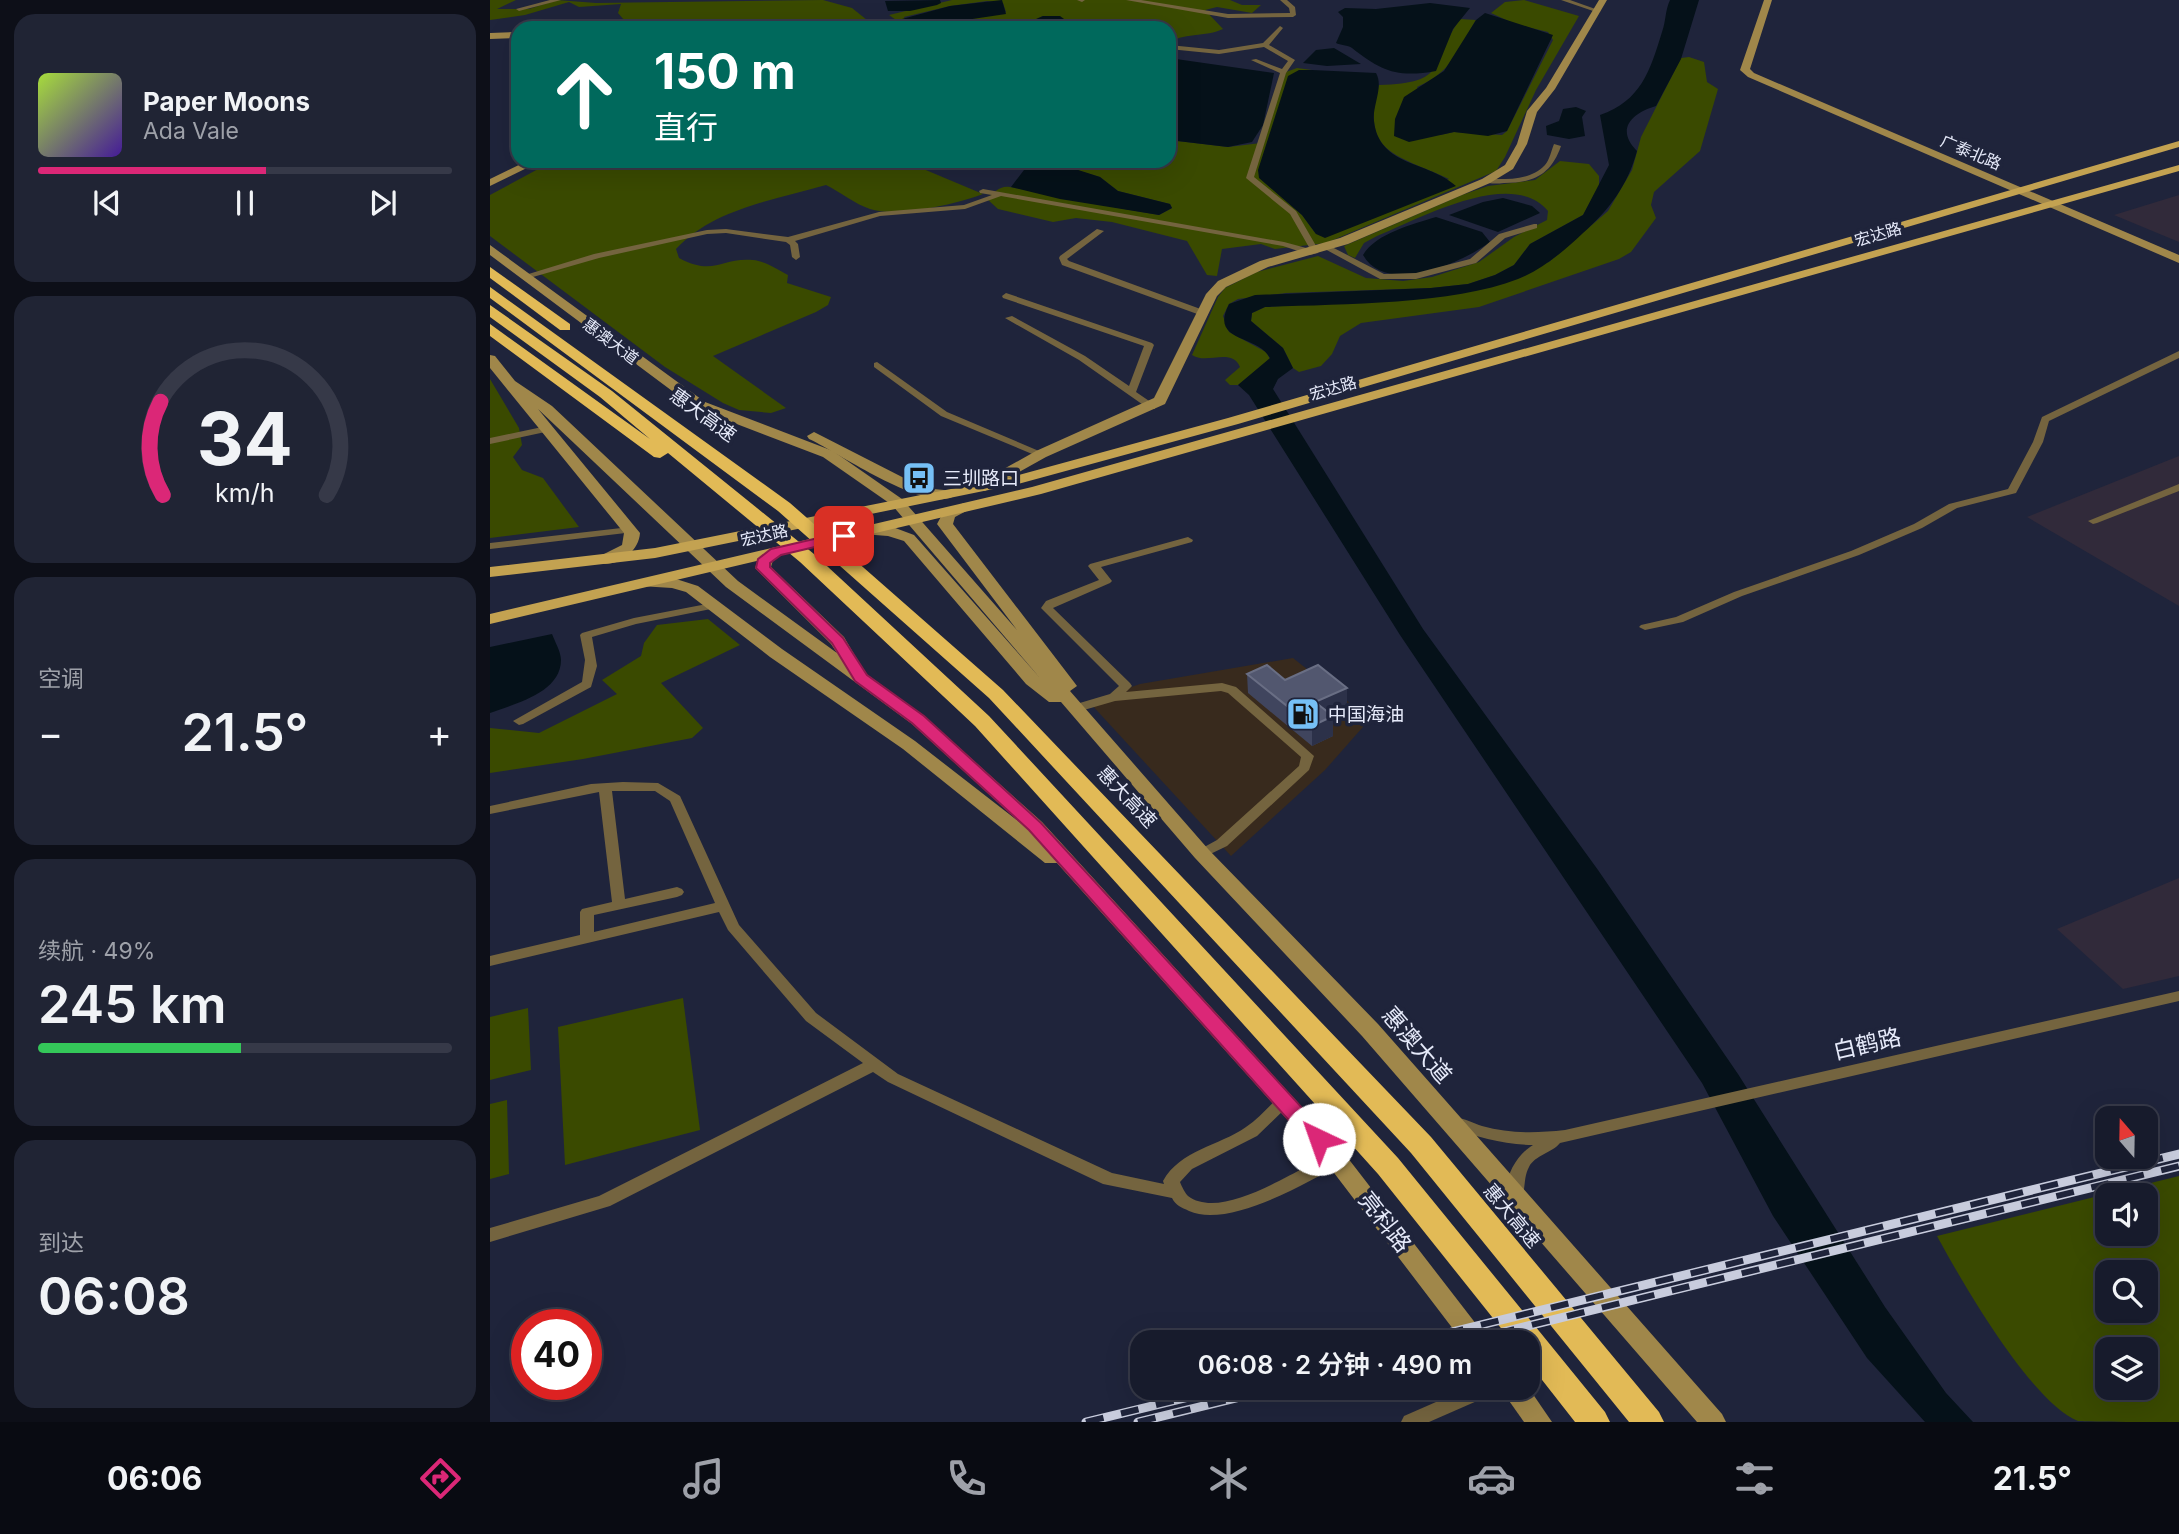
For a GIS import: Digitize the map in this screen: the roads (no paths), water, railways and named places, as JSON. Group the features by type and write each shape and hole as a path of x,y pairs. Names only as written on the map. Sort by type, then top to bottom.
{"highway":[{"path":"490,271 694,426 707,448"},
{"name":"惠大高速","path":"490,290 784,507 996,694 1422,1145 1648,1422"},
{"path":"490,310 606,394 807,558 992,732 1388,1166 1594,1422"},
{"path":"490,328 657,452 686,459"}],"main road":[{"name":"宏达路","path":"490,572 589,563 796,526 980,488 1233,421 2179,144"},
{"name":"宏达路","path":"490,619 964,508 1244,434 2179,168"},
{"path":"2047,183 2045,187 2050,192 2079,198"},
{"path":"1999,197 2026,201 2032,205 2032,211"}],"street":[{"path":"519,9 558,0"},
{"path":"1129,0 1228,16 1293,15 1292,7 1283,0"},
{"path":"980,488 1041,454 1152,407 1160,401 1212,293 1236,276 1264,264 1318,250 1486,181 1510,167 1522,144 1532,111 1550,89 1573,46 1600,5 1564,0"},
{"name":"广泰北路","path":"1768,0 1745,69 1751,75 2179,259"},
{"path":"1265,45 1280,28"},
{"path":"490,36 511,36"},
{"path":"1176,48 1219,52 1265,45 1292,60 1283,72 1250,178 1293,213 1318,250"},
{"path":"1254,60 1283,72"},
{"path":"1486,181 1531,180 1551,163 1558,146"},
{"path":"490,183 521,168"},
{"path":"1996,180 2047,183"},
{"path":"1996,180 2003,190 1999,197"},
{"path":"984,191 1318,250 1383,277 1416,276 1472,261 1502,236 1534,226"},
{"path":"526,276 597,256 707,232 726,231 788,240 880,214 965,207 1004,195"},
{"path":"2032,211 2077,215 2073,205 2079,198"},
{"path":"1100,231 1063,258 1065,263 1203,313"},
{"path":"788,240 794,244 796,257"},
{"name":"惠澳大道","path":"490,249 691,399 739,418"},
{"path":"1006,296 1149,345 1131,393"},
{"path":"1009,318 1082,358 1152,407"},
{"path":"1645,627 1679,620 1738,594 1855,553 1918,526 1953,506 2012,491 2038,442 2045,419 2179,354"},
{"path":"493,365 515,387 630,530 633,541 627,549 615,556 589,563"},
{"path":"877,365 944,414 1041,454"},
{"path":"515,387 547,409 732,584 918,720 978,771 1035,827 1090,889"},
{"path":"739,418 812,447 853,469 897,502 946,556 1019,646 1077,708"},
{"path":"739,418 806,433 837,445 917,491 954,493"},
{"path":"490,441 547,429"},
{"path":"2093,521 2179,487"},
{"path":"964,508 949,514 945,524 1054,666 1074,696 1077,708"},
{"path":"490,546 630,530"},
{"path":"867,531 890,531 909,538 1032,680 1062,703 1077,708 1114,697 1222,687 1232,690 1308,756 1305,767 1250,818 1222,843 1202,854"},
{"path":"1114,697 1126,686 1047,608 1049,604 1106,581 1094,566 1188,540"},
{"path":"776,552 763,562 763,568 838,641 861,678"},
{"path":"636,585 655,582 680,584 692,589 712,606 909,745 1090,889"},
{"path":"519,721 587,684 591,674 592,655 586,635 634,621 712,606"},
{"name":"惠澳大道","path":"1077,708 1202,854 1370,1030 1713,1422"},
{"path":"605,787 619,904"},
{"path":"490,810 605,787 658,787 675,799 733,927 811,1017 893,1078 1109,1180 1174,1192"},
{"name":"亮科路","path":"1090,889 1336,1159 1469,1330"},
{"path":"587,939 587,912 677,892"},
{"path":"490,961 723,906"},
{"name":"白鹤路","path":"1565,1136 2179,996"},
{"path":"490,1235 604,1201 873,1065"},
{"path":"1284,1101 1251,1132 1186,1165 1171,1181 1174,1192 1186,1207 1204,1210 1237,1205 1296,1182 1336,1159"},
{"path":"1447,1120 1505,1140 1531,1141 1565,1136"},
{"path":"1515,1196 1517,1174 1527,1154 1565,1136"},
{"path":"1409,1422 1459,1400"},
{"path":"1522,1400 1539,1422"}],"railway":[{"path":"1460,1330 2179,1154"},
{"path":"1511,1330 2179,1166"},
{"path":"1086,1422 1177,1400"},
{"path":"1138,1422 1228,1400"}],"place":[{"name":"三圳路口","path":"919,478"},
{"name":"中国海油","path":"1303,714"}]}
